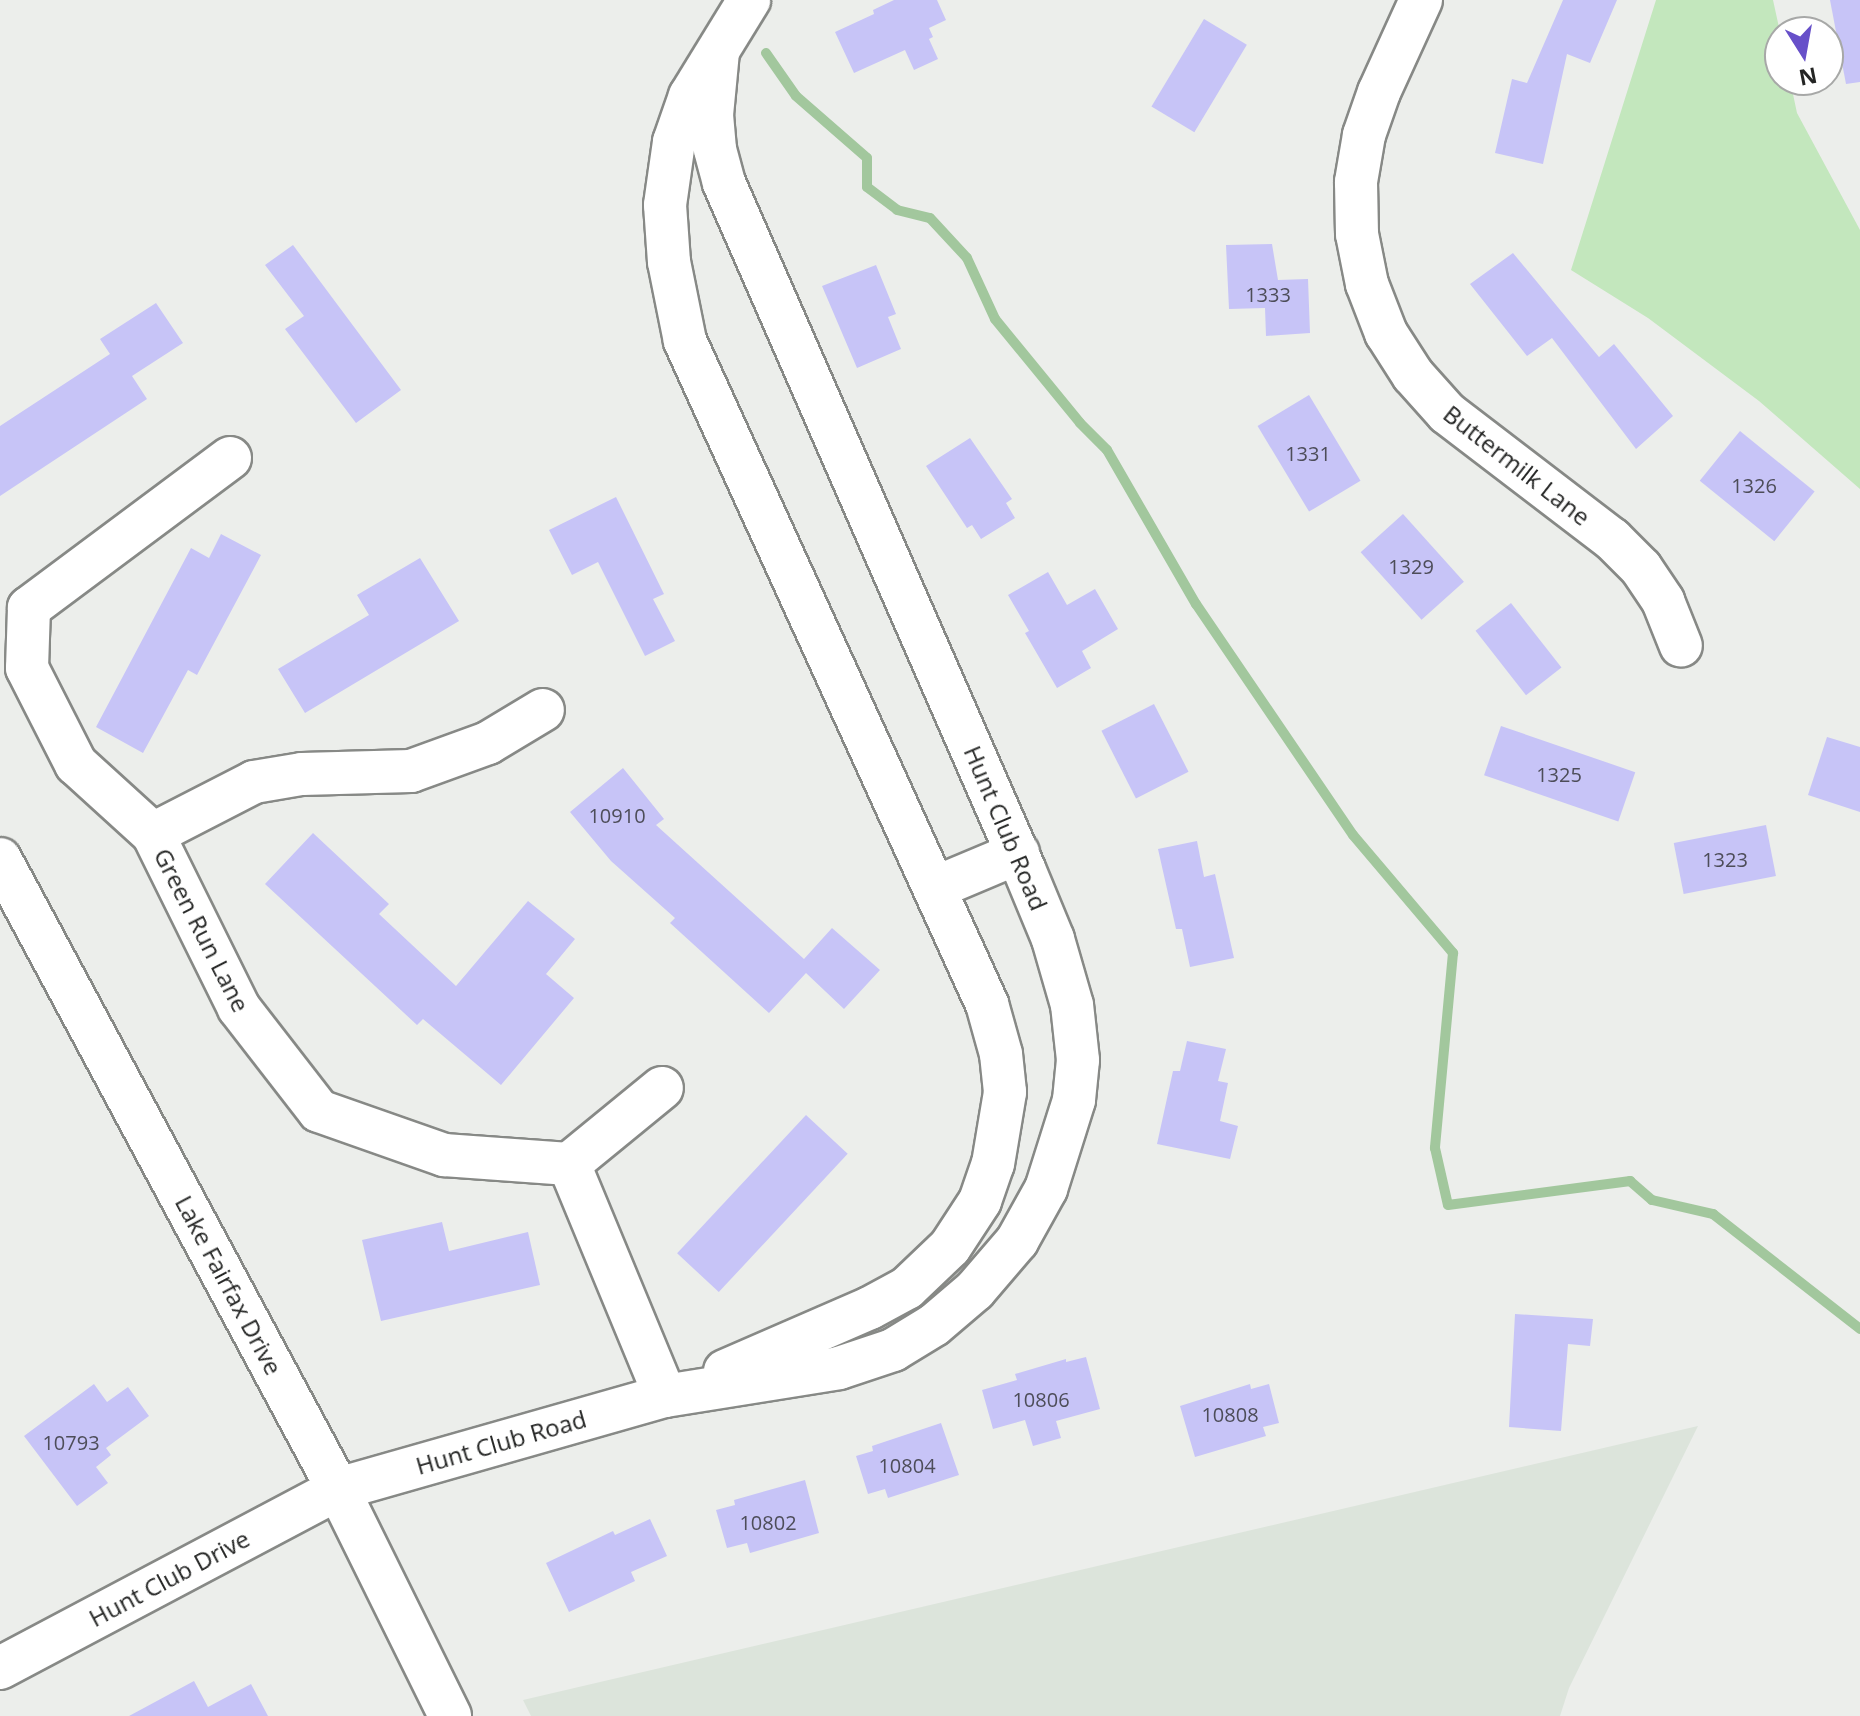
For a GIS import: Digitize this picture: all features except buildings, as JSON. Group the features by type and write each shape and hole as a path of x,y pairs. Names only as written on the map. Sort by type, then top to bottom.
{"street":[{"name":"Hunt Club Road","path":"665,1396 810,1335 907,1288 950,1247 980,1201 1001,1128 1005,1092 1001,1054 987,1004 937,887 685,341 669,262 665,205 674,142 690,96 749,0"},
{"name":"Buttermilk Lane","path":"1421,0 1379,92 1364,135 1356,182 1357,234 1367,284 1386,333 1413,375 1447,413 1612,539 1641,568 1663,601 1681,646"},
{"name":"Hunt Club Road","path":"338,1489 665,1396 839,1368 893,1350 934,1325 975,1290 1017,1241 1046,1189 1065,1140 1074,1100 1078,1060 1068,992 1053,939 724,183 715,149 712,115 718,52"},
{"name":"Green Run Lane","path":"230,458 29,608 27,668 76,764 153,834 239,1008 319,1111 444,1155 569,1164"},
{"path":"153,834 254,782 302,774 411,771 488,743 543,710"},
{"path":"937,887 1018,853"},
{"name":"Lake Fairfax Drive","path":"0,859 338,1489 450,1716"},
{"path":"662,1088 569,1164 665,1396"},
{"name":"Hunt Club Drive","path":"0,1668 338,1489"}],"shaded area":[{"path":"1698,1426 1569,1688 1560,1716 531,1716 523,1700"}],"green space":[{"path":"1656,0 1773,0 1776,16 1764,16 1764,96 1793,96 1797,113 1860,230 1860,489 1759,401 1648,318 1571,270"}],"waterway":[{"path":"766,53 796,96 867,158 867,187 897,210 930,218 967,258 995,319 1080,423 1107,450 1196,604 1353,835 1453,953 1435,1148 1448,1205 1630,1181 1652,1200 1713,1214 1860,1329"}]}
